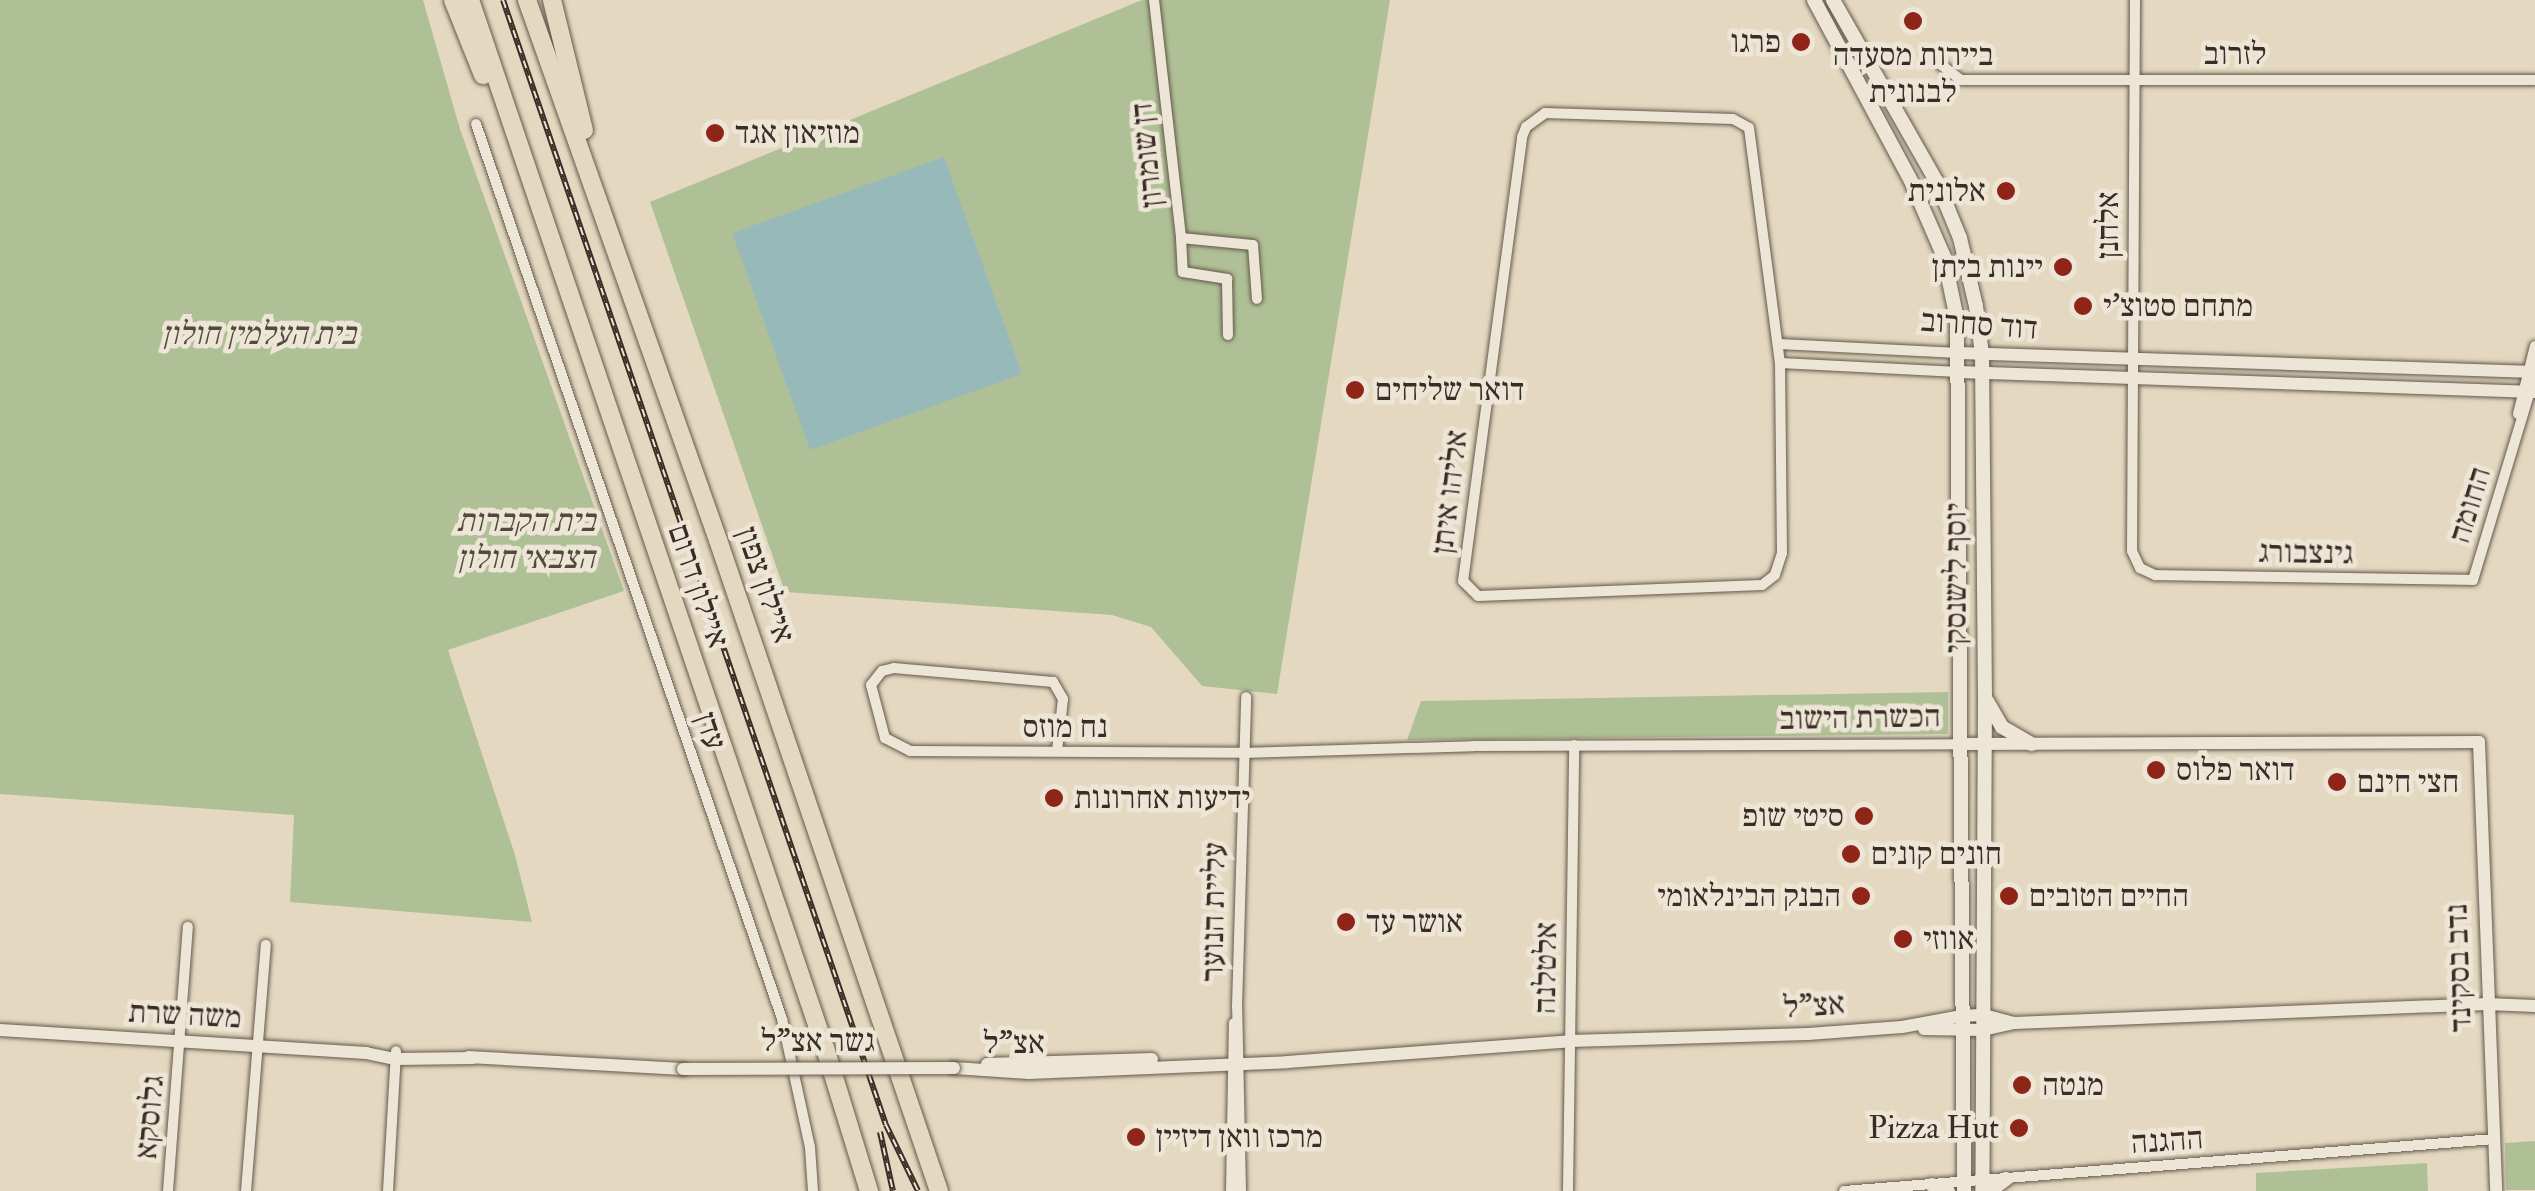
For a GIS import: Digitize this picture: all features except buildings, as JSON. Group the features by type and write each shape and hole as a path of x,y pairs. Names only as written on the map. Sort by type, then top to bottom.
{"highway":[{"path":"452,0 528,181"},
{"name":"איילון דרום","path":"470,0 528,181 825,1048 866,1191"},
{"name":"איילון צפון","path":"527,0 939,1191"},
{"path":"552,0 610,232"},
{"path":"904,1084 947,1191"}],"main road":[{"name":"יוסף לישנסקי","path":"1814,0 1911,181 1935,236 1951,288 1959,353 1956,749 1964,1187"},
{"name":"יוסף לישנסקי","path":"1833,0 1951,213 1968,269 1982,355 1985,1188"},
{"path":"1842,0 1842,16"},
{"path":"1984,696 2002,727 2031,744"},
{"path":"1985,1188 2006,1179"},
{"path":"1932,1184 1948,1191"}],"street":[{"name":"דן שומרון","path":"1154,0 1181,238 1254,245 1257,299"},
{"name":"אלחנן","path":"2135,0 2132,551 2140,568"},
{"name":"לזרוב","path":"1940,64 1962,80 2535,80"},
{"name":"אליהו איתן","path":"1545,113 1733,119 1749,128 1780,364 1780,565 1762,585 1478,596 1464,582 1499,300 1526,127 1545,113"},
{"name":"עדן","path":"476,124 782,1019 810,1146 813,1191"},
{"path":"1181,238 1183,272 1227,279 1228,335"},
{"name":"דוד סחרוב","path":"1779,344 1982,355 2532,373"},
{"name":"החומה","path":"2472,580 2529,392 2535,346"},
{"name":"דוד סחרוב","path":"1780,364 2529,392"},
{"name":"גינצבורג","path":"2140,568 2155,575 2472,580"},
{"name":"נח מוזס","path":"1057,751 1064,698 1053,682 882,671 872,686 889,744 910,751 1242,754"},
{"name":"עליית הנוער","path":"1232,1191 1246,697"},
{"name":"הכשרת הישוב","path":"1242,754 1574,745 1956,749 1984,744 2480,742"},
{"name":"נדב בסקינד","path":"2480,742 2496,1191"},
{"name":"אלטלנה","path":"1568,1191 1574,745"},
{"name":"גלוסקא","path":"168,1191 188,928"},
{"path":"246,1191 266,945"},
{"name":"אצ\"ל","path":"954,1068 1029,1073 1570,1041 1712,1039 1984,1022 2014,1024 2487,1004 2535,1006"},
{"path":"2488,1029 2492,1019 2508,1005"},
{"name":"משה שרת","path":"0,1030 683,1069"},
{"path":"388,1191 395,1055"},
{"name":"עליית הנוער","path":"1236,1060 1241,1191"},
{"name":"גשר אצ\"ל","path":"683,1069 954,1068"},
{"name":"ההגנה","path":"2006,1179 2494,1138"},
{"path":"1844,1191 1932,1184 1985,1188"}],"green space":[{"name":"בית העלמין חולון","path":"0,0 423,0 460,129 624,591 448,650 515,855 532,922 290,902 294,815 0,794"},
{"path":"1142,0 1390,0 1277,694 1202,686 1151,627 1112,615 785,592 650,202"},
{"path":"1948,692 1948,734 1407,740 1421,701"},
{"path":"2535,1141 2535,1190 2506,1190 2505,1143"},
{"path":"2427,1163 2428,1191 2256,1191 2256,1173"}],"water":[{"path":"944,157 1022,374 810,450 732,233"}],"railway":[{"path":"503,0 886,1125 918,1191"},
{"path":"880,1132 893,1191"}],"place":[{"name":"ביירות מסעדה לבנונית","path":"1913,21"},
{"name":"פרגו","path":"1801,42"},
{"name":"מוזיאון אגד","path":"715,133"},
{"name":"אלונית","path":"2006,191"},
{"name":"יינות ביתן","path":"2063,267"},
{"name":"מתחם סטוצ'י","path":"2083,306"},
{"name":"דואר שליחים","path":"1355,390"},
{"name":"דואר פלוס","path":"2156,770"},
{"name":"חצי חינם","path":"2337,782"},
{"name":"ידיעות אחרונות","path":"1054,798"},
{"name":"סיטי שופ","path":"1864,816"},
{"name":"חונים קונים","path":"1851,854"},
{"name":"הבנק הבינלאומי","path":"1861,896"},
{"name":"החיים הטובים","path":"2009,896"},
{"name":"אושר עד","path":"1346,922"},
{"name":"אווזי","path":"1903,939"},
{"name":"מנטה","path":"2022,1085"},
{"name":"Pizza Hut","path":"2019,1128"},
{"name":"מרכז וואן דיזיין","path":"1136,1137"}],"park label":[{"name":"בית הקברות הצבאי חולון","path":"526,540"}]}
